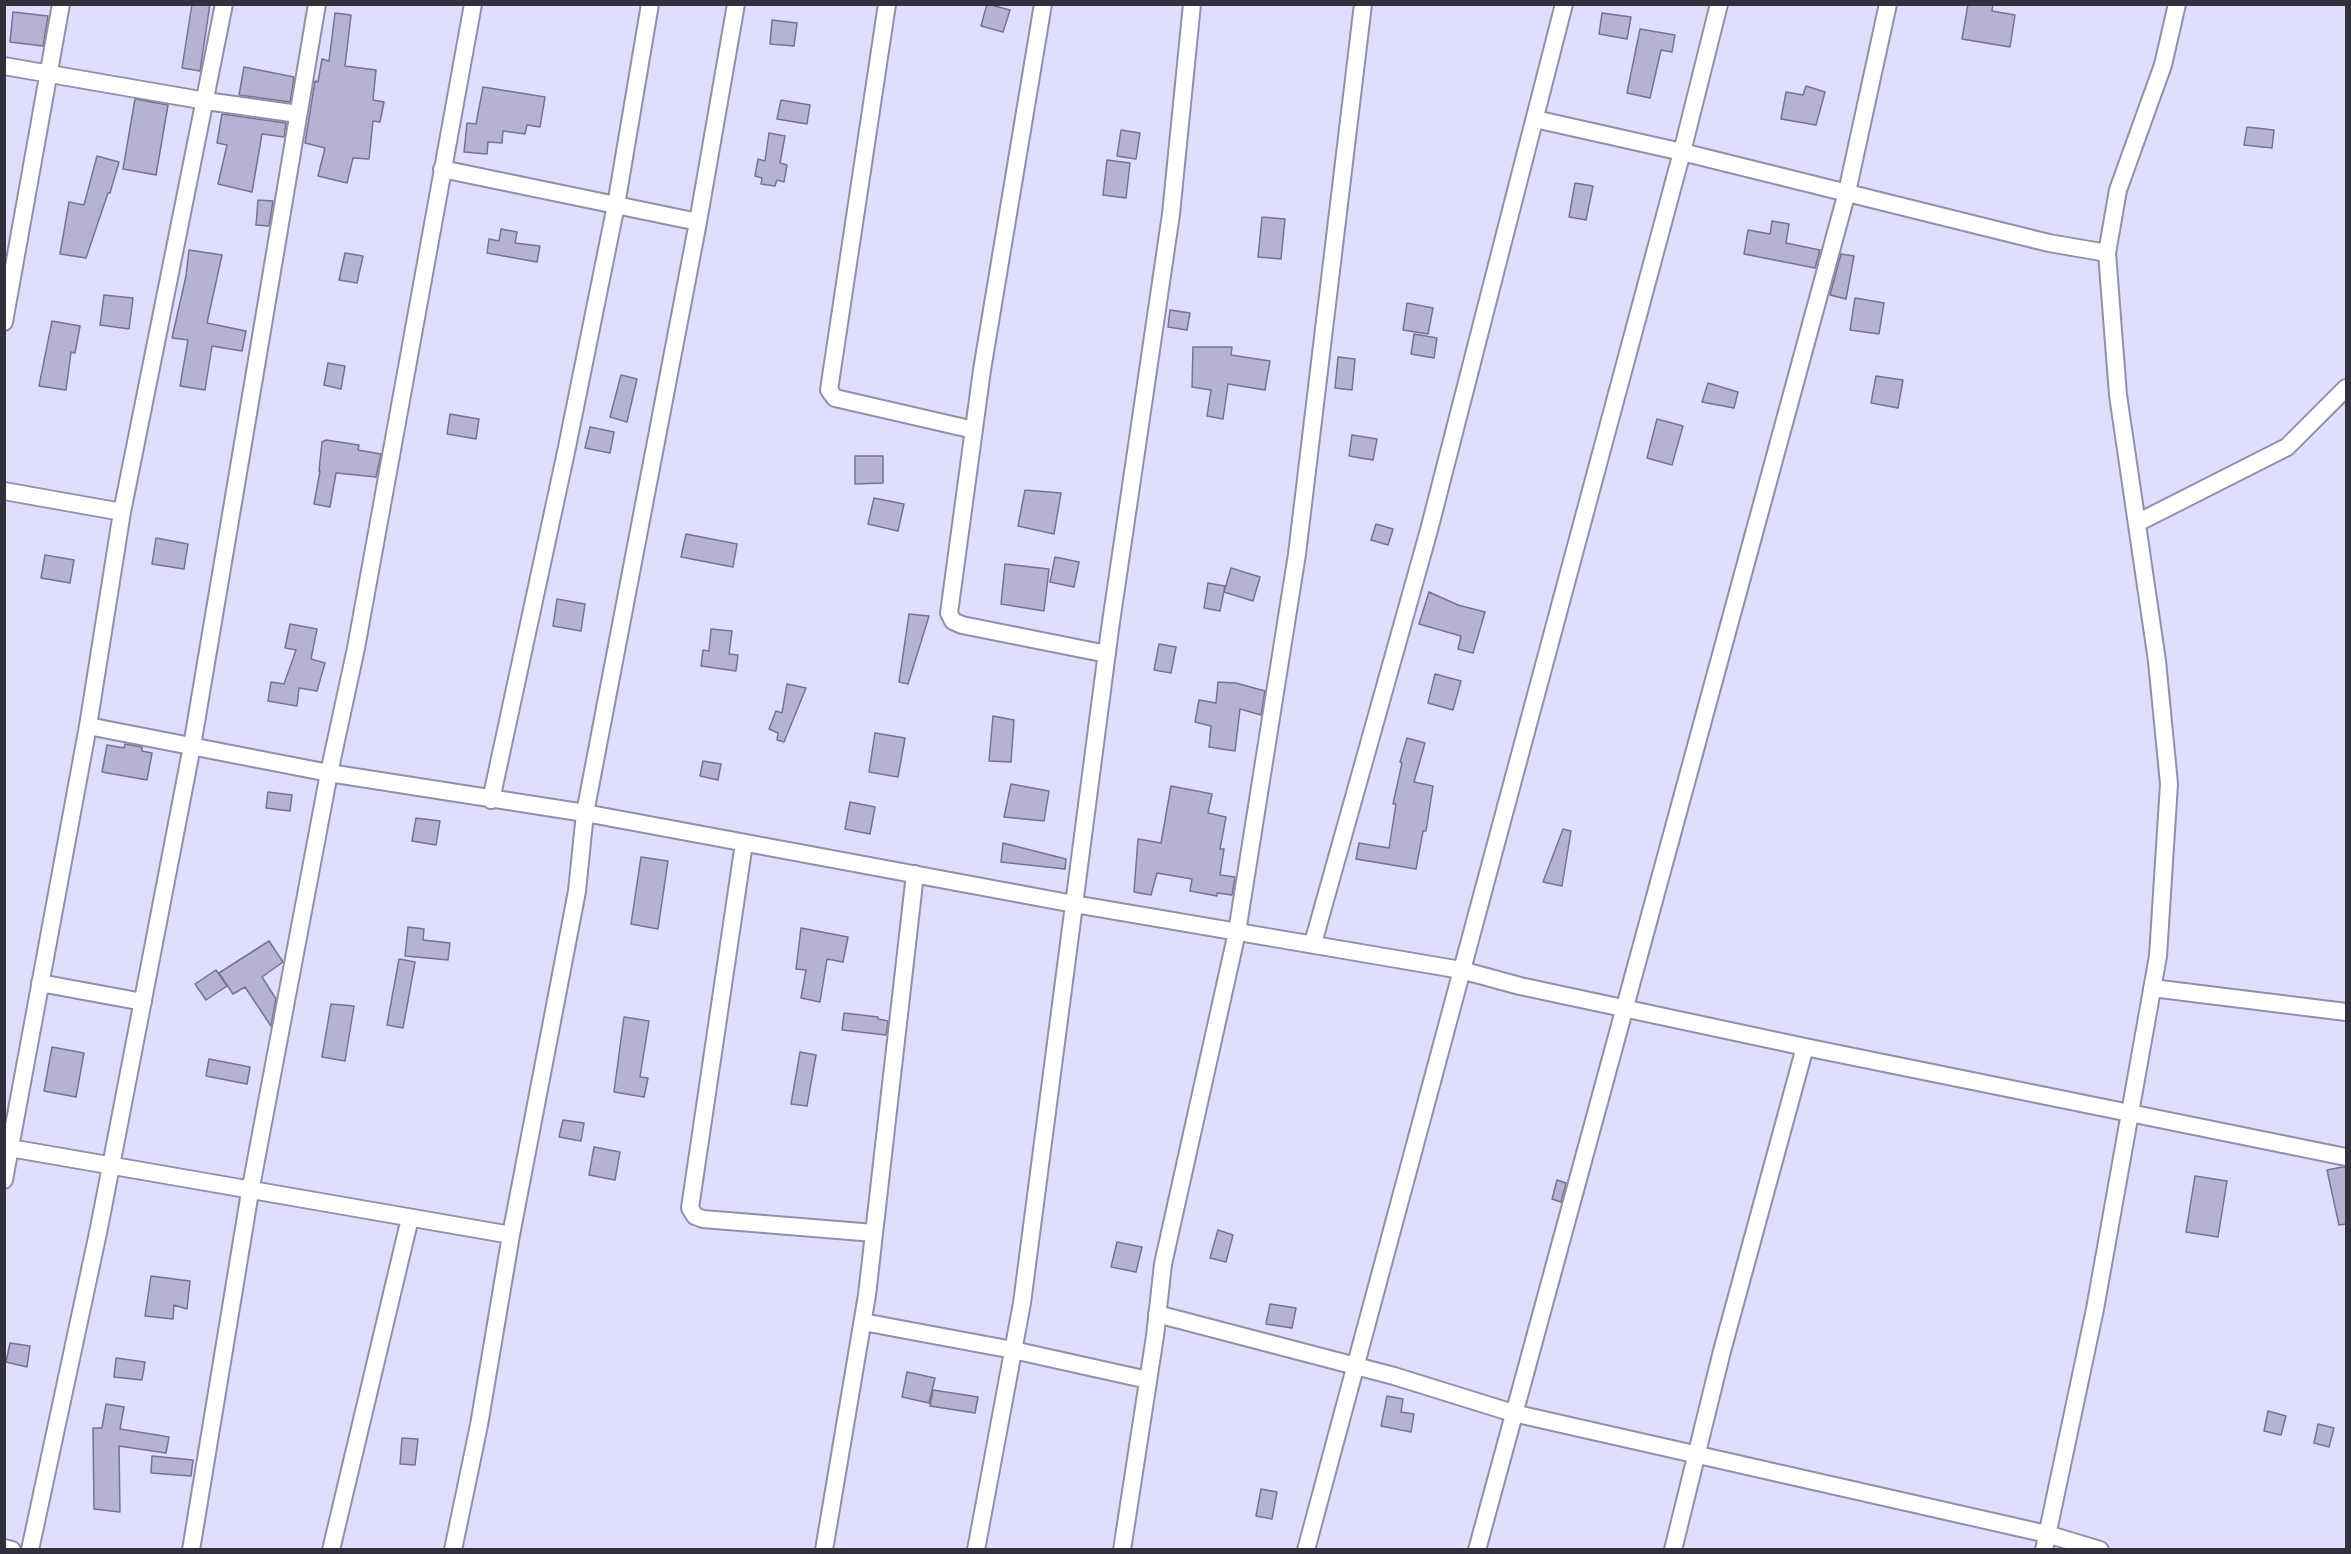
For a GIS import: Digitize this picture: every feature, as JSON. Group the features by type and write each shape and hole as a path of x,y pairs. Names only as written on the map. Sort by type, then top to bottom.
{"street":[{"path":"4,322 61,4"},
{"path":"4,1180 88,726 122,512 224,4"},
{"path":"30,1550 111,1166 192,746 317,4"},
{"path":"191,1550 250,1191 329,773 356,648 473,4"},
{"path":"491,800 566,452 616,205 650,4"},
{"path":"453,1550 479,1425 511,1235 577,891 585,813 698,222 736,4"},
{"path":"887,4 829,390 835,398 974,430"},
{"path":"1043,4 982,370 949,613 953,621 962,625 1107,654"},
{"path":"976,1550 1024,1291 1107,654 1171,214 1192,4"},
{"path":"1122,1550 1163,1264 1237,932 1297,554 1363,4"},
{"path":"1312,943 1429,530 1564,4"},
{"path":"1306,1550 1682,152 1719,4"},
{"path":"1477,1550 1847,192 1888,4"},
{"path":"2045,1542 2095,1309 2158,956 2169,784 2157,661 2118,395 2107,253 2118,189 2163,65 2177,4"},
{"path":"4,66 206,101 298,114"},
{"path":"1535,119 1682,152 2049,243 2107,253"},
{"path":"442,170 698,222"},
{"path":"2138,523 2287,447 2346,388"},
{"path":"4,491 122,512"},
{"path":"88,726 329,773 585,813 1074,904 1461,969 1520,986 1805,1047 2346,1157"},
{"path":"744,843 690,1208 695,1216 703,1219 874,1233"},
{"path":"824,1550 863,1322 915,874"},
{"path":"40,983 143,1002"},
{"path":"2152,988 2346,1012"},
{"path":"1673,1550 1722,1351 1805,1047"},
{"path":"10,1148 511,1235"},
{"path":"331,1550 410,1218"},
{"path":"1157,1314 1354,1365 1513,1413 1696,1455 2045,1542 2100,1550"},
{"path":"863,1322 1013,1350 1148,1380"},
{"path":"4,1548 12,1550"}],"building":[{"path":"192,4 210,4 200,71 182,68"},
{"path":"987,4 1010,10 1003,32 981,26"},
{"path":"1968,4 1993,4 1992,11 2015,15 2010,47 1962,39"},
{"path":"13,12 48,16 43,46 10,42"},
{"path":"335,13 351,15 345,66 376,70 373,100 384,102 380,122 373,121 369,159 353,158 347,183 318,176 325,148 305,143 315,81 318,82 322,59 329,61"},
{"path":"1602,13 1631,17 1627,39 1599,34"},
{"path":"772,20 797,23 794,46 770,44"},
{"path":"1640,29 1675,35 1672,52 1661,50 1650,98 1627,93"},
{"path":"244,67 294,77 290,102 239,95"},
{"path":"1806,86 1825,92 1816,125 1781,119 1786,92 1803,95"},
{"path":"483,87 545,97 540,127 527,125 525,134 503,131 502,143 488,142 487,154 464,152 467,123 476,124"},
{"path":"135,99 168,105 156,175 123,169"},
{"path":"781,100 810,105 807,124 777,119"},
{"path":"222,114 286,123 284,137 262,134 252,192 218,184 227,145 217,143"},
{"path":"2247,127 2274,130 2272,148 2244,145"},
{"path":"1121,130 1140,133 1136,159 1117,156"},
{"path":"769,133 785,136 780,163 787,165 784,182 777,180 775,186 761,184 762,178 755,176 758,159 765,161"},
{"path":"97,156 119,162 86,258 60,254 69,202 84,205"},
{"path":"1107,160 1130,163 1126,198 1103,195"},
{"path":"1575,183 1593,186 1586,220 1569,217"},
{"path":"258,200 273,201 269,226 256,225"},
{"path":"1262,217 1285,219 1281,259 1258,257"},
{"path":"1772,221 1789,224 1786,243 1820,250 1815,268 1744,254 1748,230 1770,234"},
{"path":"501,229 517,232 515,243 540,246 537,262 487,253 489,239 499,241"},
{"path":"189,250 222,255 207,323 246,331 242,351 212,346 205,390 180,386 188,340 172,338 186,276"},
{"path":"345,253 363,256 357,283 339,280"},
{"path":"1841,254 1854,256 1846,299 1830,295"},
{"path":"104,295 133,298 129,329 100,325"},
{"path":"1855,298 1884,303 1879,334 1850,330"},
{"path":"1407,303 1433,308 1428,334 1403,330"},
{"path":"1170,310 1190,313 1187,330 1168,327"},
{"path":"52,321 80,326 75,353 71,352 66,390 39,386"},
{"path":"1414,334 1437,338 1434,358 1411,354"},
{"path":"1193,347 1232,347 1231,355 1270,361 1265,390 1228,384 1223,419 1207,416 1211,390 1192,387"},
{"path":"1338,357 1355,359 1352,390 1335,388"},
{"path":"328,363 345,366 341,389 324,385"},
{"path":"621,375 637,379 627,422 610,417"},
{"path":"1876,376 1903,380 1898,408 1871,403"},
{"path":"1708,383 1738,392 1734,408 1702,402"},
{"path":"450,414 479,419 476,439 447,434"},
{"path":"1657,419 1683,426 1672,465 1647,458"},
{"path":"590,427 614,432 610,453 585,448"},
{"path":"1352,435 1377,439 1373,460 1349,456"},
{"path":"326,440 359,445 358,450 381,454 376,477 336,473 330,507 314,504 322,442"},
{"path":"855,456 883,456 883,483 855,484"},
{"path":"1025,490 1061,493 1054,534 1018,526"},
{"path":"874,498 904,504 898,531 868,524"},
{"path":"1376,524 1393,529 1388,545 1371,540"},
{"path":"686,534 737,544 733,567 681,557"},
{"path":"156,538 188,544 184,569 152,564"},
{"path":"45,555 74,560 70,583 41,578"},
{"path":"1055,557 1079,562 1074,587 1050,582"},
{"path":"1005,564 1049,569 1044,611 1001,604"},
{"path":"1231,568 1260,577 1253,601 1224,592"},
{"path":"1208,583 1225,586 1220,611 1204,608"},
{"path":"1429,592 1458,605 1485,612 1473,653 1458,649 1461,636 1419,624"},
{"path":"557,599 585,604 581,631 553,626"},
{"path":"909,614 929,616 908,684 899,682"},
{"path":"290,624 317,629 311,659 325,663 317,691 299,688 297,706 268,701 271,682 284,684 296,650 285,648"},
{"path":"711,629 732,631 729,654 738,655 736,671 701,666 703,650 709,651"},
{"path":"1159,644 1176,647 1171,673 1154,670"},
{"path":"1435,674 1461,681 1453,710 1428,703"},
{"path":"1218,682 1236,683 1265,691 1261,715 1240,709 1235,751 1209,747 1211,726 1195,722 1199,700 1216,703"},
{"path":"787,684 806,688 784,742 777,740 778,733 769,729 776,711 782,713"},
{"path":"993,716 1014,720 1011,762 989,761"},
{"path":"875,733 905,738 898,777 869,772"},
{"path":"1407,738 1425,743 1414,782 1433,786 1426,831 1423,831 1416,869 1356,859 1359,843 1389,848 1396,804 1393,804 1402,763 1400,762"},
{"path":"125,744 142,747 142,751 152,753 147,780 102,772 107,745 124,748"},
{"path":"703,761 721,764 718,780 700,776"},
{"path":"1011,784 1049,791 1044,821 1004,817"},
{"path":"1171,786 1212,794 1208,813 1226,817 1220,849 1224,849 1220,875 1235,877 1232,895 1217,893 1217,896 1190,891 1192,879 1157,873 1151,895 1134,892 1138,839 1161,843"},
{"path":"268,792 292,795 290,811 266,808"},
{"path":"850,802 875,807 870,834 845,829"},
{"path":"416,818 440,821 436,845 412,841"},
{"path":"1563,829 1571,831 1562,886 1543,882"},
{"path":"1003,843 1066,859 1065,869 1001,862"},
{"path":"641,857 668,861 658,929 631,924"},
{"path":"408,927 424,929 423,940 450,943 448,960 405,956"},
{"path":"801,928 848,937 843,962 827,959 820,1002 801,998 806,970 796,969"},
{"path":"269,941 283,962 262,977 276,999 271,1026 245,987 233,994 219,973"},
{"path":"399,959 415,962 403,1028 387,1025"},
{"path":"216,970 227,986 206,1000 195,984"},
{"path":"331,1004 354,1006 345,1061 322,1057"},
{"path":"844,1013 878,1017 878,1019 888,1021 886,1035 842,1030"},
{"path":"624,1017 649,1021 640,1077 648,1078 644,1097 614,1092"},
{"path":"52,1047 84,1053 76,1097 44,1091"},
{"path":"800,1052 816,1055 807,1106 791,1104"},
{"path":"209,1059 250,1067 247,1084 206,1076"},
{"path":"563,1120 584,1123 581,1141 559,1137"},
{"path":"594,1147 620,1152 615,1180 589,1175"},
{"path":"2346,1167 2346,1224 2339,1225 2327,1170"},
{"path":"2195,1176 2227,1181 2218,1237 2186,1232"},
{"path":"1557,1180 1566,1183 1561,1202 1552,1199"},
{"path":"1218,1230 1233,1235 1226,1262 1210,1258"},
{"path":"1117,1242 1142,1247 1136,1272 1111,1267"},
{"path":"151,1276 190,1281 187,1309 174,1305 173,1319 145,1316"},
{"path":"1270,1304 1296,1308 1292,1328 1266,1324"},
{"path":"10,1343 30,1346 27,1367 6,1362"},
{"path":"116,1358 145,1362 142,1380 114,1377"},
{"path":"907,1372 935,1378 929,1403 902,1397"},
{"path":"933,1390 978,1397 975,1413 930,1406"},
{"path":"1387,1396 1403,1399 1401,1412 1414,1414 1411,1432 1381,1426"},
{"path":"106,1404 124,1407 120,1429 169,1437 166,1453 119,1446 120,1512 94,1509 93,1428 102,1428"},
{"path":"2268,1411 2286,1416 2281,1435 2264,1431"},
{"path":"2318,1424 2334,1428 2329,1447 2314,1443"},
{"path":"402,1438 418,1439 415,1465 400,1464"},
{"path":"152,1456 193,1460 191,1476 151,1473"},
{"path":"1261,1489 1277,1492 1272,1519 1256,1516"}]}
